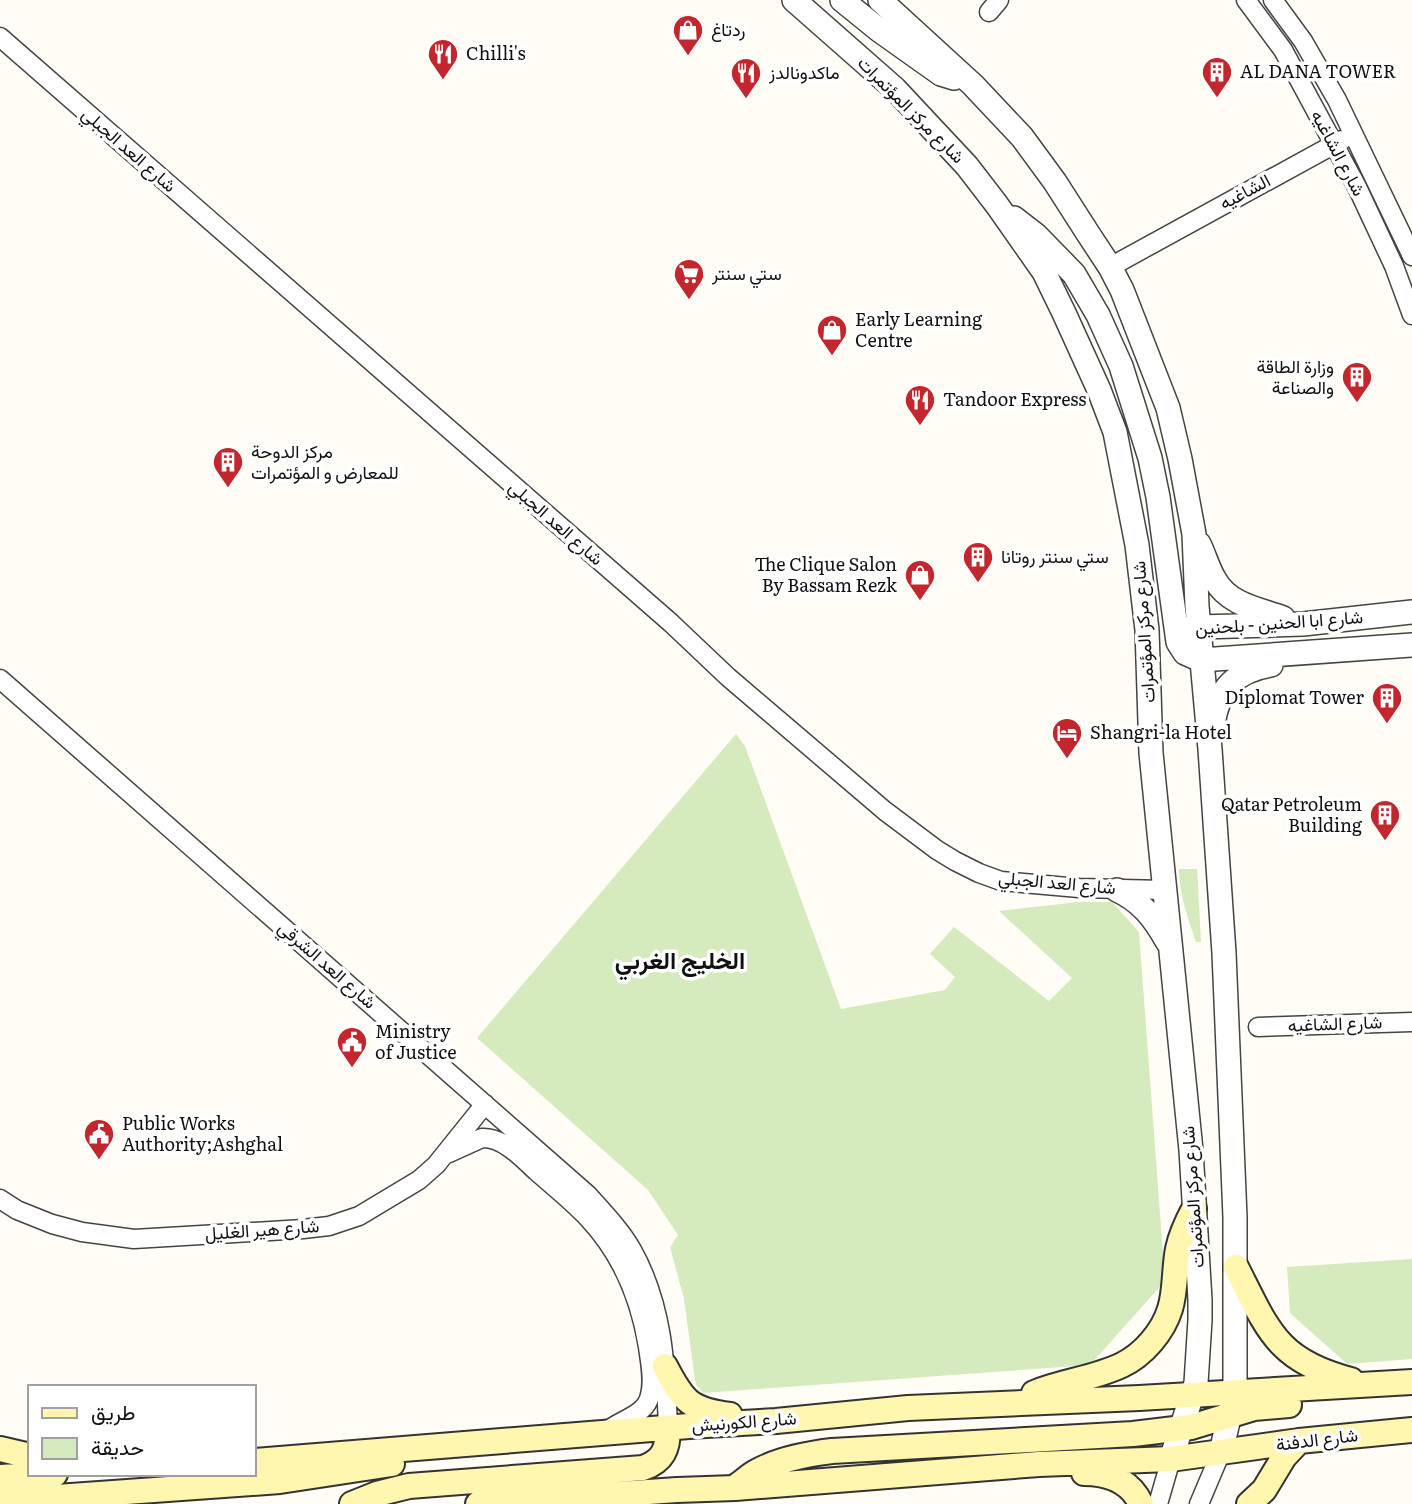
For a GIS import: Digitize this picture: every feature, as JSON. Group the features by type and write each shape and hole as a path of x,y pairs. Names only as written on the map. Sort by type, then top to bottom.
{"main road":[{"path":"1014,1402 1044,1388 1101,1375 1125,1364 1149,1344 1170,1309 1178,1251 1183,1231 1194,1209"},
{"path":"1236,1267 1272,1335 1287,1350 1317,1370 1371,1385"},
{"path":"665,1366 680,1394 697,1408 776,1421"},
{"path":"735,1488 756,1472 809,1454 1133,1434 1182,1428 1233,1404 1412,1382"},
{"name":"شارع الكورنيش","path":"256,1461 776,1421 908,1408 1192,1395 1233,1404"},
{"path":"1233,1404 1265,1406 1412,1398"},
{"path":"352,1504 377,1494 410,1486 643,1468 652,1465 664,1452 668,1429"},
{"name":"شارع الدفنة","path":"1222,1452 1412,1430"},
{"path":"1255,1501 1284,1457 1299,1441"},
{"path":"0,1501 280,1481 403,1462 445,1446"},
{"path":"0,1449 28,1456"},
{"path":"478,1504 735,1488 1039,1464 1171,1458 1222,1452"},
{"path":"1039,1464 1060,1471 1115,1477 1131,1489 1141,1504"},
{"path":"0,1477 28,1475"}],"street":[{"name":"شارع مركز المؤتمرات","path":"794,0 895,89 967,166 998,205 1049,282 1099,390 1115,432 1137,545 1147,630 1152,753 1191,1150 1200,1320 1198,1366 1192,1395 1171,1458"},
{"path":"842,0 941,74 974,85"},
{"path":"880,0 974,85 1022,137 1055,182 1122,290 1168,408 1180,459 1195,534 1197,606 1210,749 1224,953 1236,1267 1233,1404 1222,1452 1199,1504"},
{"name":"شارع الشاغيه","path":"1247,0 1283,50 1357,187 1394,266 1412,315"},
{"name":"شارع الشاغيه","path":"1273,0 1303,41 1354,134 1412,256"},
{"name":"شارع العد الجبلي","path":"0,37 671,624 727,677 925,841 970,869 1001,881 1079,888 1165,890"},
{"name":"الشاغيه","path":"1110,267 1354,134"},
{"path":"998,205 1036,235 1074,274 1098,315 1121,366 1150,458 1176,630 1185,653 1201,660"},
{"path":"1195,534 1216,583 1229,596 1253,609 1303,624"},
{"name":"شارع ابا الحنين - بلحنين","path":"1147,630 1303,624 1412,612"},
{"path":"1348,650 1367,637 1412,630"},
{"name":"شارع ابا الحنين - بلحنين","path":"1201,660 1412,645"},
{"path":"1210,749 1216,705 1228,685 1250,670 1284,662 1296,653"},
{"name":"شارع العد الشرقي","path":"2,682 588,1195 631,1249 652,1296 665,1366 668,1429"},
{"path":"1116,890 1130,896 1148,912 1171,949"},
{"name":"شارع الشاغيه","path":"1258,1027 1412,1022"},
{"name":"شارع هير الغليل","path":"0,1199 17,1210 52,1224 82,1232 134,1239 329,1226 359,1216 419,1180 443,1156 485,1104"},
{"path":"443,1156 482,1138 509,1147 586,1215 625,1270 637,1298 645,1329 651,1365 650,1396 639,1413 606,1432"},
{"path":"1158,1504 1171,1458"}],"green space":[{"path":"736,734 745,746 841,1009 945,990 955,977 930,954 954,927 1049,1001 1072,978 999,911 1078,902 1112,902 1139,932 1165,1281 1090,1365 703,1393 696,1385 684,1299 670,1247 678,1235 648,1190 477,1038"},
{"path":"1179,869 1197,869 1201,942 1196,942 1187,915"},
{"path":"1412,1259 1412,1359 1347,1364 1290,1313 1287,1267"}],"place":[{"name":"ردتاغ","path":"688,57"},
{"name":"Chilli's","path":"443,81"},
{"name":"AL DANA TOWER","path":"1217,99"},
{"name":"ماكدونالدز","path":"746,100"},
{"name":"ستي سنتر","path":"689,301"},
{"name":"Early Learning Centre","path":"832,357"},
{"name":"وزارة الطاقة والصناعة","path":"1357,404"},
{"name":"Tandoor Express","path":"920,427"},
{"name":"مركز الدوحة للمعارض و المؤتمرات","path":"228,489"},
{"name":"ستي سنتر روتانا","path":"978,584"},
{"name":"The Clique Salon By Bassam Rezk","path":"920,602"},
{"name":"Diplomat Tower","path":"1387,725"},
{"name":"Shangri-la Hotel","path":"1067,760"},
{"name":"Qatar Petroleum Building","path":"1385,842"},
{"name":"Ministry of Justice","path":"352,1069"},
{"name":"Public Works Authority;Ashghal","path":"99,1161"}],"district":[{"name":"الخليج الغربي","path":"680,961"}]}
